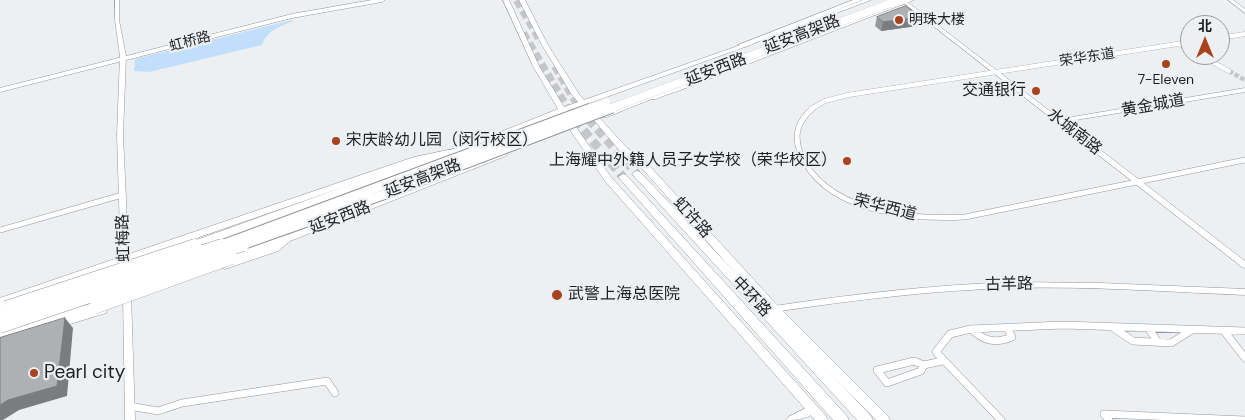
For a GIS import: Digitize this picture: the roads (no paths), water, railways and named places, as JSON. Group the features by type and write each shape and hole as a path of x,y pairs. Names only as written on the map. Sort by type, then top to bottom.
{"highway":[{"path":"742,45 858,0"},
{"name":"延安高架路","path":"0,315 195,255 879,0"},
{"path":"653,97 901,1"},
{"name":"延安高架路","path":"0,327 198,261 383,195 817,29 901,1"},
{"path":"0,308 259,222 433,158 468,148"},
{"name":"中环路","path":"637,174 866,420"},
{"name":"中环路","path":"623,177 842,420"},
{"path":"0,333 94,308 286,239"}],"main road":[{"name":"虹桥路","path":"0,90 288,13 364,0"},
{"name":"虹桥路","path":"0,86 292,16 382,0"},
{"path":"506,0 536,66 572,127 608,179 822,420"},
{"name":"虹许路","path":"522,0 554,61 595,119 623,149 642,163 774,309 884,420"},
{"path":"742,45 772,31 858,0"},
{"name":"延安西路","path":"0,315 126,275 468,148 563,110 868,0"},
{"name":"延安西路","path":"0,333 127,297 234,252 286,239 653,97 681,83 901,1 911,0"},
{"path":"1230,0 1245,11"},
{"path":"653,97 721,74 901,1"},
{"path":"0,302 418,159 468,148"},
{"path":"0,342 127,297 148,294 275,249 286,239"}],"street":[{"name":"虹梅路","path":"117,0 117,20 122,58 120,135 130,420"},
{"name":"水城南路","path":"901,1 1245,265"},
{"path":"1230,36 1245,34"},
{"name":"荣华东道","path":"995,72 1179,44"},
{"path":"1218,65 1229,71"},
{"name":"荣华西道","path":"995,72 848,94 828,100 811,108 802,118 796,141 799,154 808,169 823,185 843,197 874,209 904,216 936,219 964,217 1136,180"},
{"name":"黄金城道","path":"1061,122 1245,90"},
{"path":"1136,180 1245,160"},
{"path":"0,230 122,196"},
{"name":"古羊路","path":"774,309 885,293 1006,285 1098,285 1245,292"},
{"path":"1001,420 936,352 950,334 992,328 1064,325 1245,332"},
{"path":"1111,326 1133,341 1171,343 1192,330"},
{"path":"992,328 1000,342"},
{"path":"972,330 982,339 1000,342 1012,337 1007,328"},
{"path":"1148,328 1158,342"},
{"path":"1224,331 1245,358"},
{"path":"924,365 921,371 887,383 877,370 914,361 924,365 942,360"},
{"path":"129,406 158,411 182,403 327,382 335,393"},
{"path":"790,420 812,408"},
{"path":"1108,420 1104,414 1245,420"}],"tunnel":[{"path":"517,0 541,42"},
{"path":"523,33 568,109"},
{"path":"555,66 580,109"},
{"path":"1229,71 1245,80"},
{"path":"567,108 573,118 623,177"},
{"path":"579,108 637,174"}],"place":[{"name":"明珠大楼","path":"899,20"},
{"name":"7-Eleven","path":"1166,64"},
{"name":"交通银行","path":"1036,91"},
{"name":"宋庆龄幼儿园（闵行校区）","path":"336,141"},
{"name":"上海耀中外籍人员子女学校（荣华校区）","path":"847,161"},
{"name":"武警上海总医院","path":"557,295"},
{"name":"Pearl city","path":"34,373"}]}
